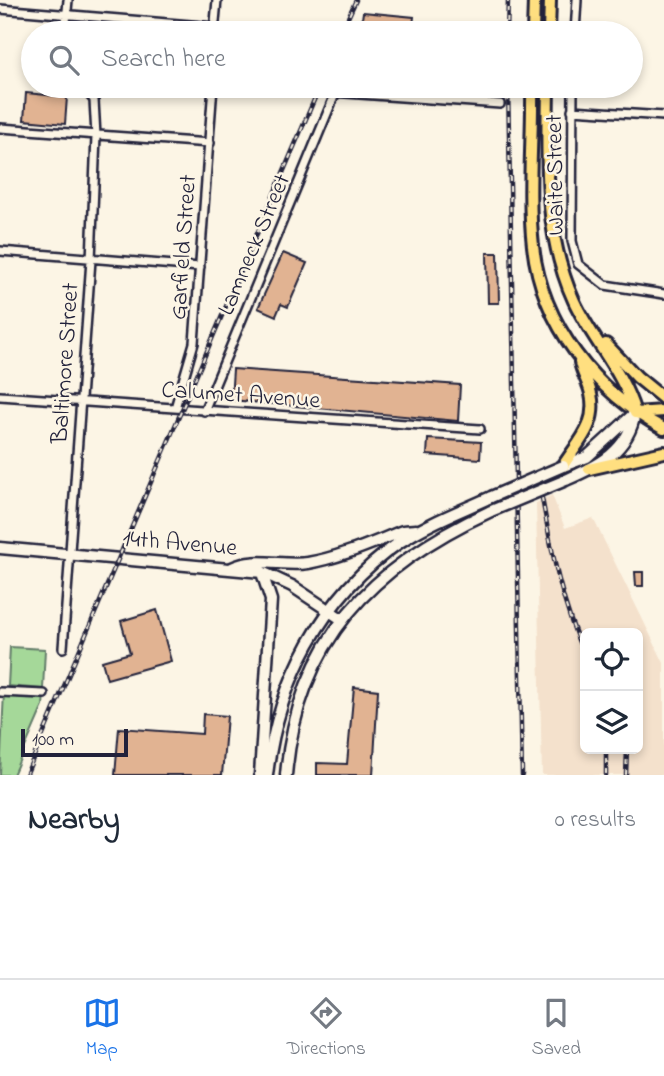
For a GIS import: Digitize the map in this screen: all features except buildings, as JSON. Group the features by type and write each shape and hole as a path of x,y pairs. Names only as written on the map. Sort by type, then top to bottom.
{"main road":[{"path":"533,21 534,0"},
{"path":"549,21 550,0"},
{"path":"532,98 530,214 535,261 551,312 580,359 635,413 664,429"},
{"path":"285,775 292,729 305,689 343,620 371,588 415,551 491,511 589,469 623,445 633,427 635,413 625,386 573,299 553,240 549,204 548,98"},
{"path":"589,327 637,377 664,399"},
{"path":"564,466 583,441 591,421 592,397 580,359"},
{"path":"267,775 275,726 287,686 304,649 329,611 368,568 420,529 587,457 635,413 664,411"},
{"path":"589,469 664,452"},
{"path":"232,568 243,562 290,564 318,561 403,531 420,529"},
{"name":"14th Avenue","path":"0,548 262,572 292,586 343,620"},
{"path":"260,775 271,600 262,572"}],"street":[{"path":"66,21 68,0"},
{"path":"216,21 217,0"},
{"path":"575,21 576,0"},
{"path":"0,9 137,21"},
{"name":"Baltimore Street","path":"63,648 91,260 96,136 92,98"},
{"name":"Garfield Street","path":"175,408 194,343 212,98"},
{"name":"Lamneck Street","path":"204,411 334,98"},
{"path":"418,98 500,104"},
{"name":"Waite Street","path":"572,98 572,241 578,264 605,285 664,294"},
{"path":"572,110 664,116"},
{"path":"0,128 210,143"},
{"path":"0,251 200,267"},
{"name":"Calumet Avenue","path":"0,396 80,404 480,429"},
{"path":"0,692 44,694"}],"shaded area":[{"path":"552,495 565,528 593,518 664,663 664,775 542,775 536,503"}],"green space":[{"path":"10,647 45,649 43,689 8,686"},
{"path":"4,692 44,694 43,706 13,775 0,775"}],"railway":[{"path":"346,21 356,0"},
{"path":"507,21 508,0"},
{"path":"26,775 315,98"},
{"path":"508,98 522,775"},
{"path":"542,498 564,599 580,644"},
{"path":"606,754 606,775"},
{"path":"626,775 627,754"}]}
